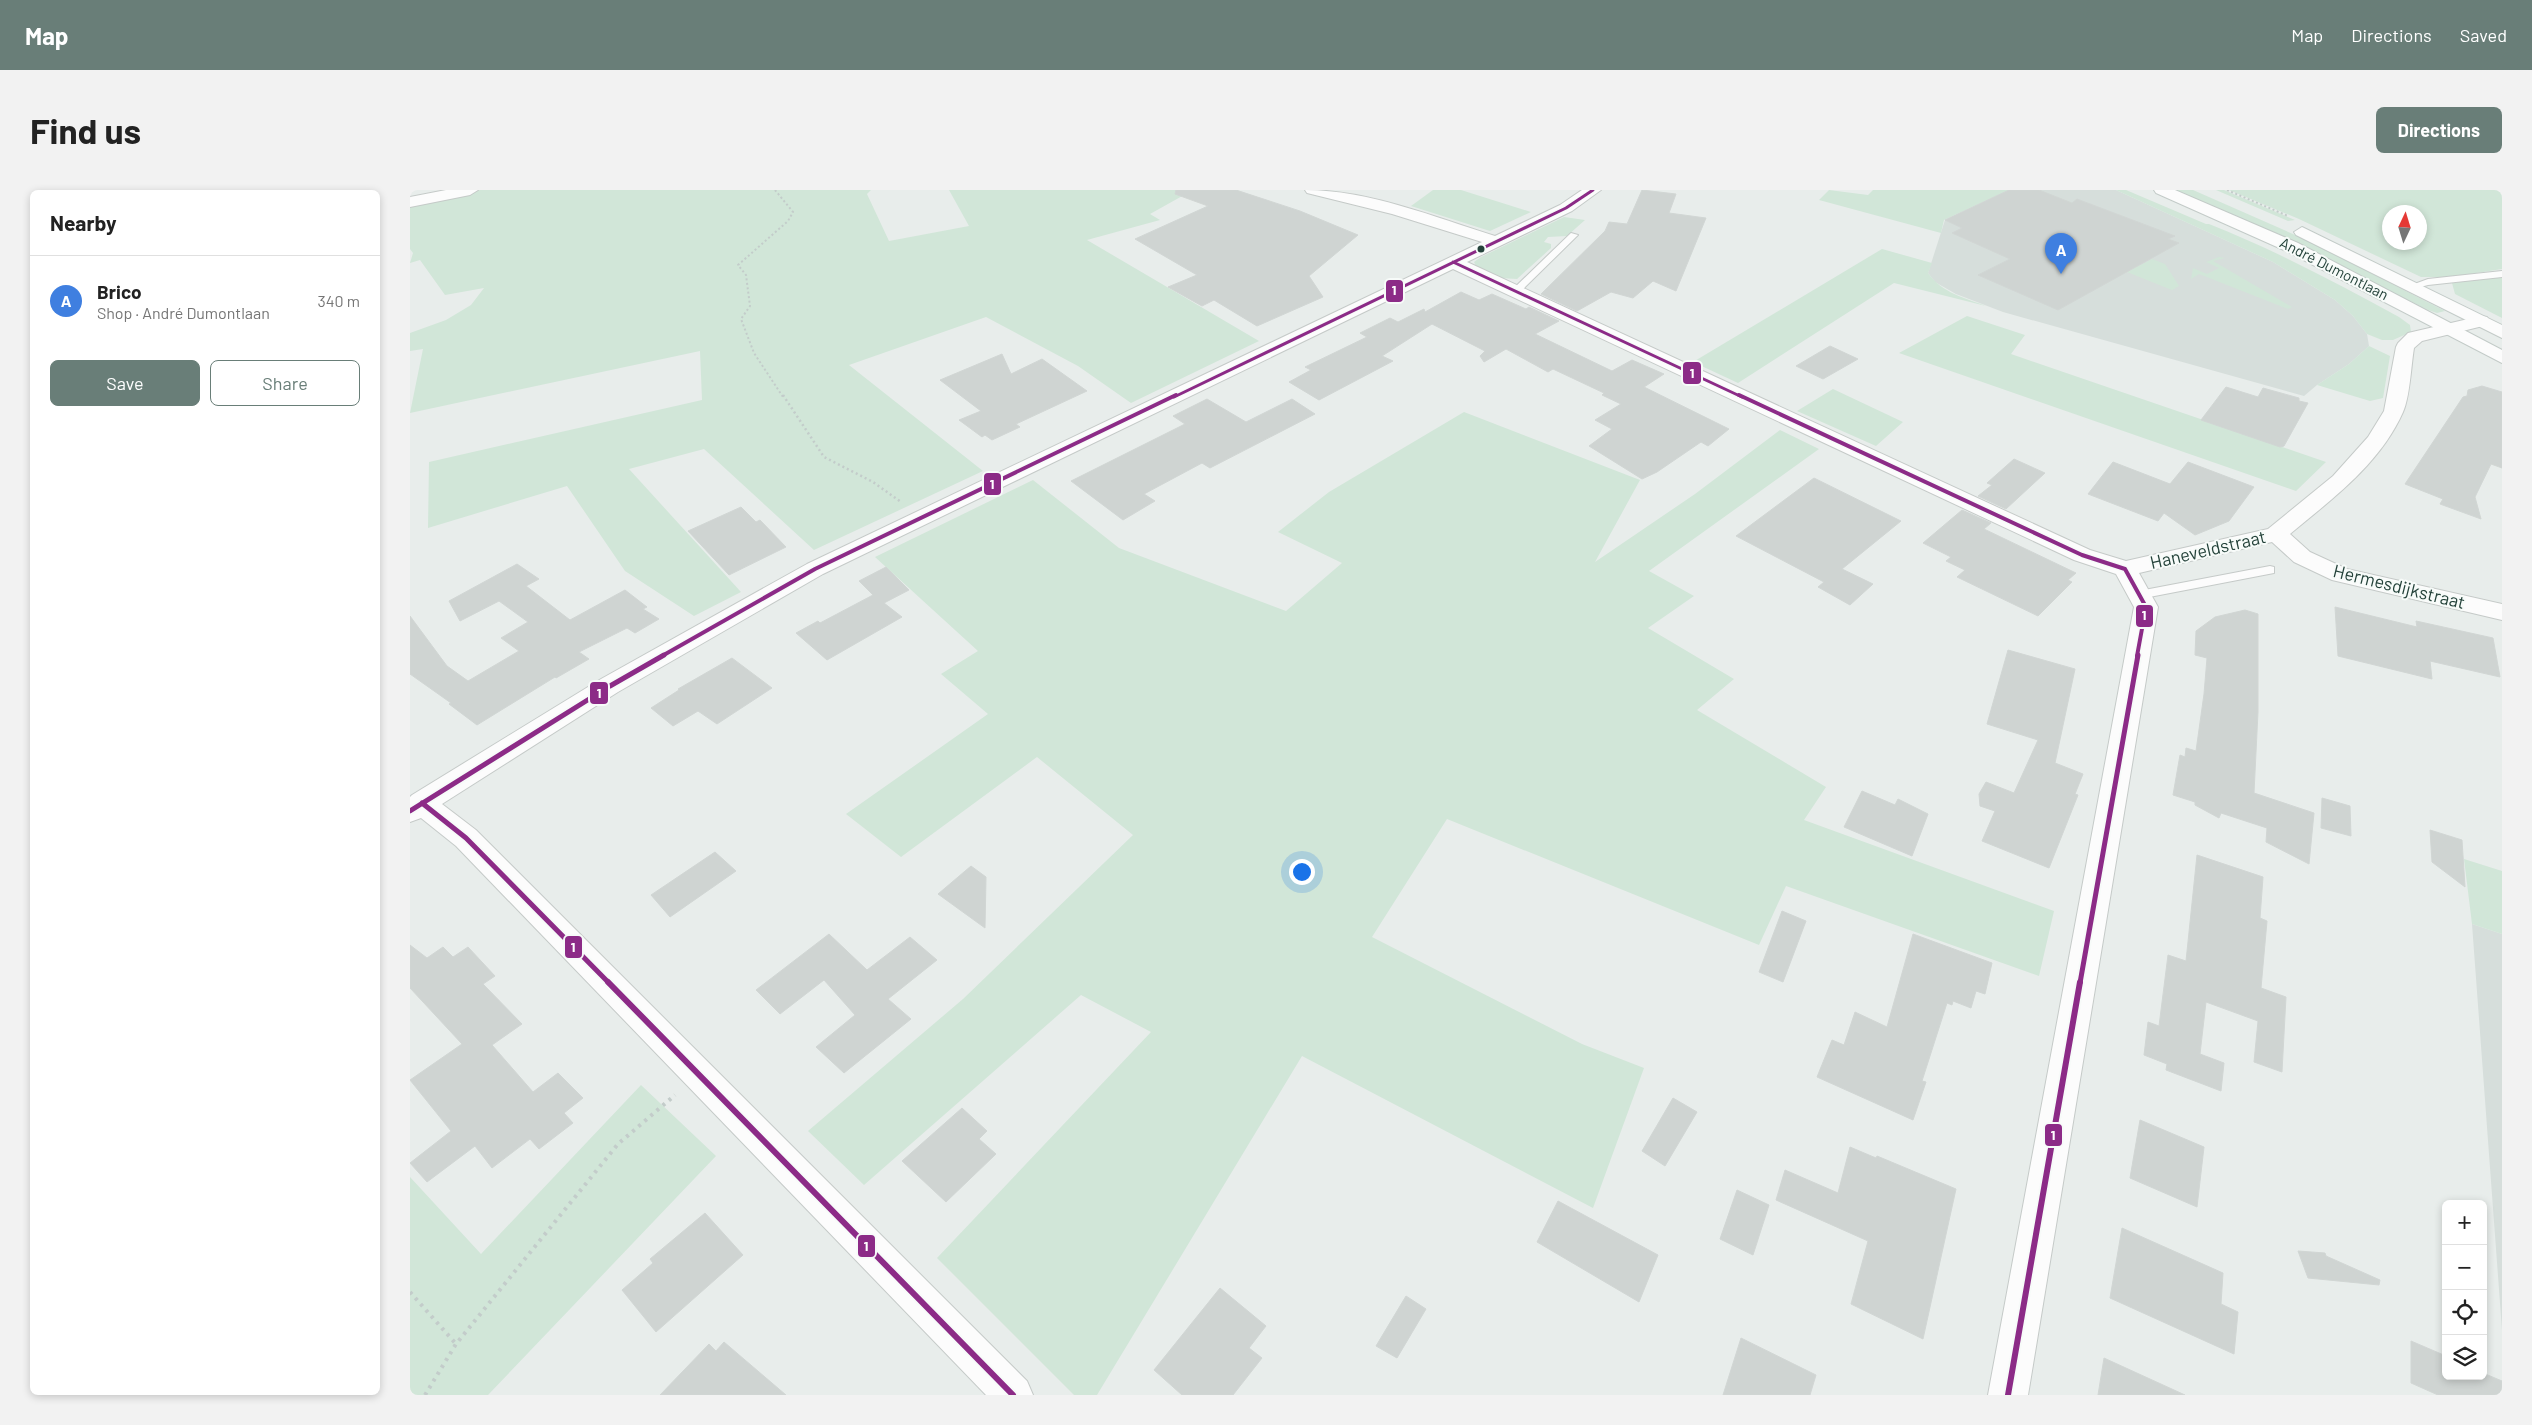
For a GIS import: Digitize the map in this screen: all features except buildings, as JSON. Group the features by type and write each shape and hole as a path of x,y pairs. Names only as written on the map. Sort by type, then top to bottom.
{"street":[{"path":"410,202 470,190"},
{"path":"1313,190 1398,211 1496,241"},
{"path":"1013,1395 466,838 416,807 592,694 702,630 815,569 1566,208 1593,190"},
{"name":"André Dumontlaan","path":"2162,190 2292,247 2502,356"},
{"name":"André Dumontlaan","path":"2287,220 2502,332"},
{"path":"1453,262 2082,555 2125,568"},
{"name":"Haneveldstraat","path":"2008,1395 2146,607 2125,568 2276,534 2341,480 2376,440 2394,411 2406,347 2414,337 2481,321"},
{"name":"Hermesdijkstraat","path":"2276,534 2302,557 2340,575 2502,612"}],"lane":[{"path":"1515,292 1574,235"},
{"path":"1551,241 1564,244"},
{"path":"2413,286 2428,282 2502,274"},
{"path":"2139,595 2270,570"}],"path":[{"path":"775,190 793,212 788,221 738,265 746,276 750,306 741,320 754,353 824,457 872,482 904,504"},
{"path":"2227,190 2287,220"},
{"path":"425,1395 456,1344 618,1144 698,1075"},
{"path":"410,1292 456,1344"}],"shaded area":[{"path":"2009,190 2116,190 2273,262 2335,300 2353,316 2367,334 2369,346 2349,364 2304,396 2003,312 1956,294 1935,282 1928,273 1945,220"},
{"path":"2472,924 2502,934 2502,1330"}],"green space":[{"path":"480,190 871,190 867,194 889,241 969,226 949,190 1193,190 1150,214 1160,220 1087,240 1259,341 1131,403 1078,366 986,317 849,365 983,471 814,550 704,449 629,469 741,592 694,616 625,571 567,486 428,528 429,462 702,400 700,351 410,413 423,349 410,351 410,333 446,320 471,305 484,288 445,295 420,260 410,263 413,253 410,249 410,204"},
{"path":"1433,190 1461,190 1531,212 1490,231 1411,206"},
{"path":"1829,190 1868,195 1873,190 2009,190 1944,220 1941,233 1819,200"},
{"path":"2116,190 2126,190 2234,234 2282,256 2399,317 2410,325 2411,332 2393,340 2382,340 2367,334 2353,316 2335,300 2273,262"},
{"path":"2174,190 2193,190 2302,238 2445,311 2437,313 2428,310 2256,225"},
{"path":"2216,190 2224,190 2295,220 2288,221"},
{"path":"2229,190 2502,190 2502,269 2451,277 2421,277 2299,219"},
{"path":"1564,217 1585,220 1567,236 1548,237 1544,242 1551,244 1551,248 1517,279 1500,278 1476,266 1474,262 1481,257"},
{"path":"1882,249 1932,263 1928,273 1940,285 1954,294 1986,306 1894,283 1738,383 1693,362"},
{"path":"2219,257 2225,258 2213,261 2292,307 2288,309 2199,274 2191,279 2193,268 2207,274 2219,268 2206,262"},
{"path":"2152,259 2165,264 2179,286 2172,290 2127,272"},
{"path":"2502,276 2502,318 2455,294 2452,283"},
{"path":"1967,316 2025,335 2011,354 2326,462 2296,491 1899,353"},
{"path":"2369,346 2390,356 2383,398 2370,401 2317,385 2349,364"},
{"path":"1833,389 1903,422 1876,446 1797,411"},
{"path":"1464,412 1640,480 1595,562 1695,494 1780,430 1819,449 1649,571 1694,596 1648,628 1734,679 1697,710 1826,787 1804,820 2054,911 2039,976 1786,886 1759,945 1447,819 1372,937 1582,1044 1644,1068 1593,1208 1302,1056 1097,1395 1074,1395 937,1258 1151,1032 1081,995 864,1185 808,1131 963,999 1133,835 1037,757 901,857 846,814 988,714 941,674 978,651 875,557 1033,480 1119,548 1286,611 1342,563 1278,532 1329,492"},
{"path":"2464,859 2502,871 2502,934 2472,924"},
{"path":"641,1085 716,1156 488,1395 410,1395 410,1177 481,1254"}],"transit line":[{"name":"1","path":"410,811 610,686 815,569 1566,208 1593,190"},
{"name":"1","path":"1453,262 2082,555 2125,569 2146,607 2008,1395"},
{"name":"1","path":"422,803 466,838 1013,1395"}],"place":[{"name":"Brico","path":"2061,274"}]}
